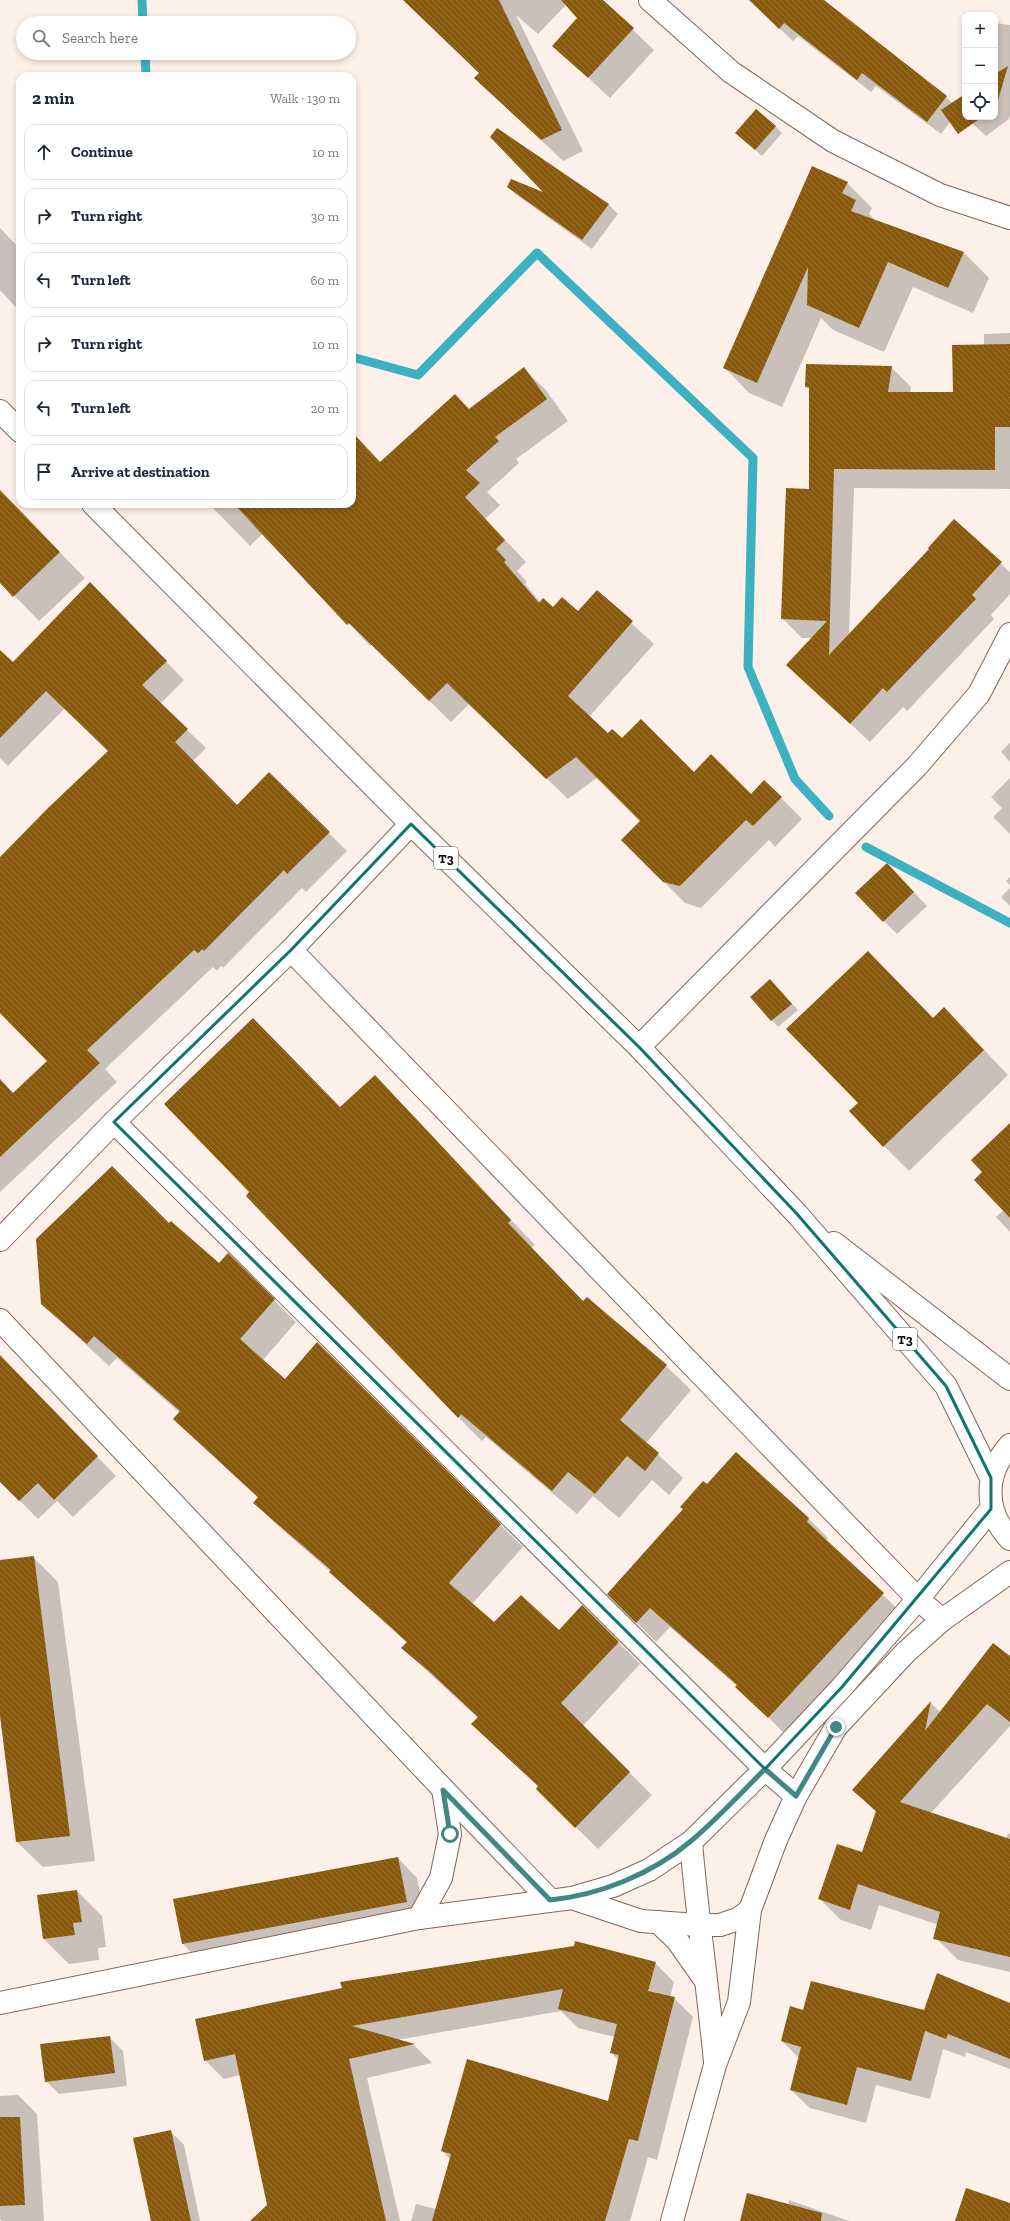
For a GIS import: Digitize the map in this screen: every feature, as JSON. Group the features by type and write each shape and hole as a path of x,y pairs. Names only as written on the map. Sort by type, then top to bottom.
{"main road":[{"path":"650,0 731,72 833,140 940,194 1010,218"},
{"path":"0,411 16,427"},
{"name":"T3","path":"97,508 411,824 639,1047 797,1214 946,1386 991,1478"},
{"path":"639,1047 917,766 979,694 1010,634"},
{"path":"0,1240 114,1122 291,950 411,824"},
{"path":"291,950 918,1599 942,1620"},
{"path":"114,1122 765,1769 796,1796"},
{"name":"T3","path":"797,1214 1010,1379"},
{"path":"0,1320 443,1790 550,1900"},
{"name":"T3","path":"1010,1445 1000,1457 991,1478 991,1508 1001,1529 1010,1539"},
{"path":"0,2003 419,1918 572,1898 613,1886 649,1870 691,1842 765,1769 842,1686 918,1599 991,1508"},
{"path":"672,2221 715,2065 739,2002 750,1910 773,1846 796,1796 836,1727 906,1652 942,1620 1010,1572"},
{"path":"419,1918 441,1878 450,1834 443,1790"},
{"path":"691,1842 698,1925 707,1983 715,2065"},
{"path":"572,1898 641,1921 698,1925 720,1925 738,1919 750,1910"},
{"path":"658,1922 677,1940 694,1961 707,1983"}],"highlighted area":[{"path":"411,824 639,1047 797,1214 946,1386 991,1478 991,1509 842,1687 765,1769 114,1122 291,950"}],"building":[{"path":"403,0 499,0 562,130 541,140 474,78 479,73"},
{"path":"561,0 603,0 634,28 588,78 552,46 577,18"},
{"path":"749,0 824,0 947,96 927,122 862,73 857,80 784,23 779,29"},
{"path":"1008,66 998,100 998,84 998,72"},
{"path":"962,96 962,120 978,120 958,134 941,110"},
{"path":"756,109 776,126 755,150 735,133"},
{"path":"497,128 609,204 582,240 507,187 511,179 543,192 490,137"},
{"path":"812,166 848,182 842,193 856,200 851,211 964,252 948,288 888,262 859,328 807,305 808,267 757,383 723,368"},
{"path":"1010,344 1010,427 995,427 995,470 834,469 829,655 929,549 928,548 954,519 1002,562 972,595 976,599 887,692 883,688 850,724 786,665 827,621 781,619 786,488 809,489 809,387 805,387 806,364 892,366 888,392 953,392 952,345"},
{"path":"524,367 547,399 495,437 499,441 466,470 480,483 465,497 505,540 496,549 506,560 504,562 539,603 543,598 553,607 562,597 578,611 597,590 633,621 568,696 608,733 612,729 622,738 641,719 694,772 711,754 751,794 764,780 782,797 753,826 746,820 680,886 663,882 621,840 640,821 576,757 546,779 447,683 429,701 349,623 347,625 238,508 356,508 356,436 380,462 455,394 469,409"},
{"path":"0,490 60,552 13,597 0,583"},
{"path":"90,582 167,661 142,685 188,729 175,742 237,805 269,772 330,832 287,874 284,870 204,951 203,949 198,953 194,950 87,1050 100,1063 0,1157 0,1079 13,1093 47,1061 0,1013 0,857 47,809 108,751 46,691 0,738 0,650 13,662"},
{"path":"887,863 914,892 883,922 855,893"},
{"path":"868,951 933,1018 944,1007 984,1050 883,1147 849,1111 858,1103 786,1029"},
{"path":"770,979 792,1004 771,1021 750,997"},
{"path":"253,1018 340,1107 375,1075 511,1220 508,1223 583,1301 587,1297 667,1365 620,1420 659,1453 645,1471 627,1456 595,1494 568,1472 552,1491 461,1414 458,1418 246,1196 249,1192 164,1104"},
{"path":"1010,1123 1010,1218 974,1180 982,1172 971,1160"},
{"path":"112,1166 169,1223 171,1221 219,1263 228,1253 275,1299 240,1339 285,1379 317,1342 501,1524 449,1583 494,1622 521,1595 559,1630 582,1605 619,1642 561,1703 630,1772 575,1828 536,1789 538,1786 471,1724 478,1717 430,1672 401,1648 407,1642 329,1572 331,1570 253,1503 258,1497 173,1419 180,1411 94,1336 87,1344 41,1304 36,1239"},
{"path":"0,1355 98,1456 54,1500 38,1483 19,1501 0,1482"},
{"path":"736,1452 809,1518 807,1522 884,1593 768,1718 735,1687 737,1685 650,1608 636,1623 607,1594 683,1509 680,1507 703,1481 707,1484"},
{"path":"34,1556 70,1836 16,1842 0,1716 0,1560"},
{"path":"993,1643 1010,1656 1010,1722 987,1704 900,1802 1010,1839 1010,1957 933,1939 940,1912 858,1884 850,1910 818,1899 837,1844 862,1852 876,1811 852,1790 931,1701 925,1731"},
{"path":"398,1857 407,1902 182,1944 173,1899"},
{"path":"77,1890 82,1922 73,1923 75,1935 43,1939 37,1895"},
{"path":"575,1941 656,1962 648,1991 675,1997 638,2141 629,2139 605,2221 432,2221 451,2154 441,2151 467,2059 608,2101 619,2055 610,2053 617,2024 558,2009 563,1989 352,2026 415,2044 349,2059 386,2221 250,2221 267,2205 235,2054 204,2061 195,2019 342,1988 340,1982 574,1946"},
{"path":"937,1973 1010,2003 1010,2059 948,2034 946,2039 925,2031 911,2081 857,2067 847,2105 790,2090 801,2047 781,2041 790,2006 803,2010 811,1981 924,2010"},
{"path":"110,2036 115,2073 45,2082 40,2044"},
{"path":"0,2117 20,2117 25,2205 0,2206"},
{"path":"171,2130 191,2221 151,2221 133,2138"},
{"path":"966,2188 1010,2203 1010,2221 955,2221"},
{"path":"747,2193 822,2213 821,2221 740,2221"}],"waterway":[{"path":"142,0 143,16"},
{"path":"145,60 146,72"},
{"path":"356,358 418,375 537,253 753,458 748,667 795,779 829,816"},
{"path":"866,847 1010,923"}],"route":[{"path":"450,1834 443,1790 550,1900 572,1898 613,1886 649,1870 691,1842 765,1769 796,1796 836,1727"}]}
